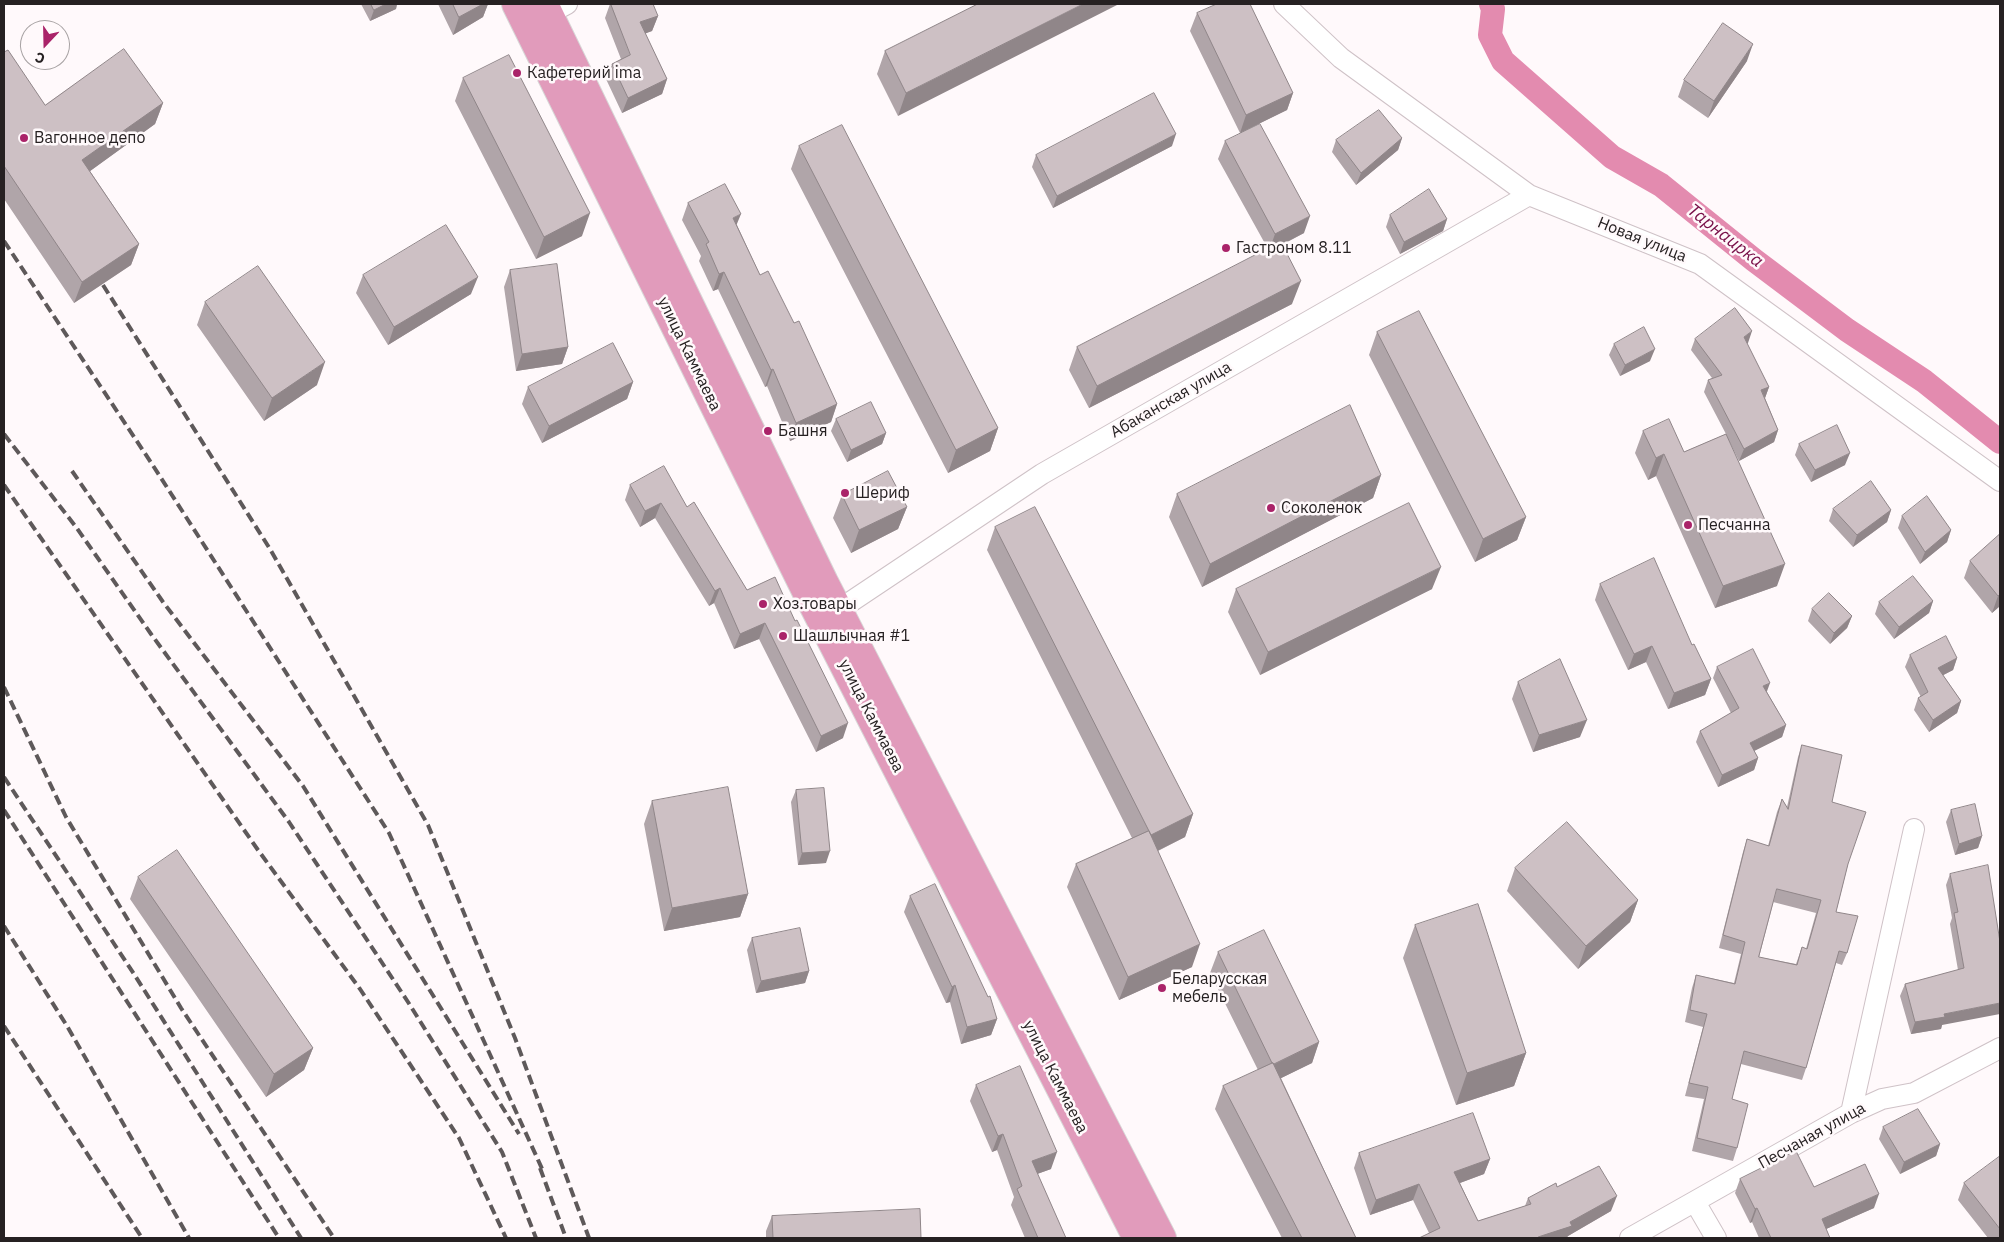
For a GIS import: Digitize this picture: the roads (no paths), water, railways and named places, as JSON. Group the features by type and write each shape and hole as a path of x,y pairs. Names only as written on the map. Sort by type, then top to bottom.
{"main road":[{"name":"улица Каммаева","path":"540,10 830,615 1136,1238"},
{"name":"улица Каммаева","path":"830,615 1162,1238"}],"street":[{"name":"Новая улица","path":"1284,4 1341,58 1529,195 1700,264 2000,481"},
{"name":"Абаканская улица","path":"830,615 1042,474 1529,195"},
{"path":"1851,1113 1914,829"},
{"name":"Песчаная улица","path":"1630,1238 1851,1113 1882,1099 1914,1093 2000,1048"},
{"path":"1695,1202 1716,1238"}],"waterway":[{"name":"Тарнаирка","path":"1491,4 1493,9 1490,35 1503,61 1612,157 1661,185 1754,260 1847,330 1924,381 2000,442"}],"railway":[{"path":"4,241 152,464 389,833 544,1173"},
{"path":"103,285 270,549 428,825 515,1038 589,1238"},
{"path":"4,434 76,527 151,634 289,822 408,1002 502,1152 536,1238"},
{"path":"72,471 163,602 303,786 519,1134"},
{"path":"4,485 258,850 360,989 459,1138 506,1238"},
{"path":"4,687 66,817 181,1008 334,1238"},
{"path":"4,777 134,974 301,1238"},
{"path":"4,810 279,1238"},
{"path":"4,926 67,1026 189,1238"},
{"path":"4,1026 142,1238"},
{"path":"540,1168 566,1238"}],"place":[{"name":"Кафетерий ima","path":"517,73"},
{"name":"Вагонное депо","path":"24,138"},
{"name":"Гастроном 8.11","path":"1226,248"},
{"name":"Башня","path":"768,431"},
{"name":"Шериф","path":"845,493"},
{"name":"Соколенок","path":"1271,508"},
{"name":"Песчанна","path":"1688,525"},
{"name":"Хоз.товары","path":"763,604"},
{"name":"Шашлычная #1","path":"783,636"},
{"name":"Беларусская мебель","path":"1162,988"}]}
